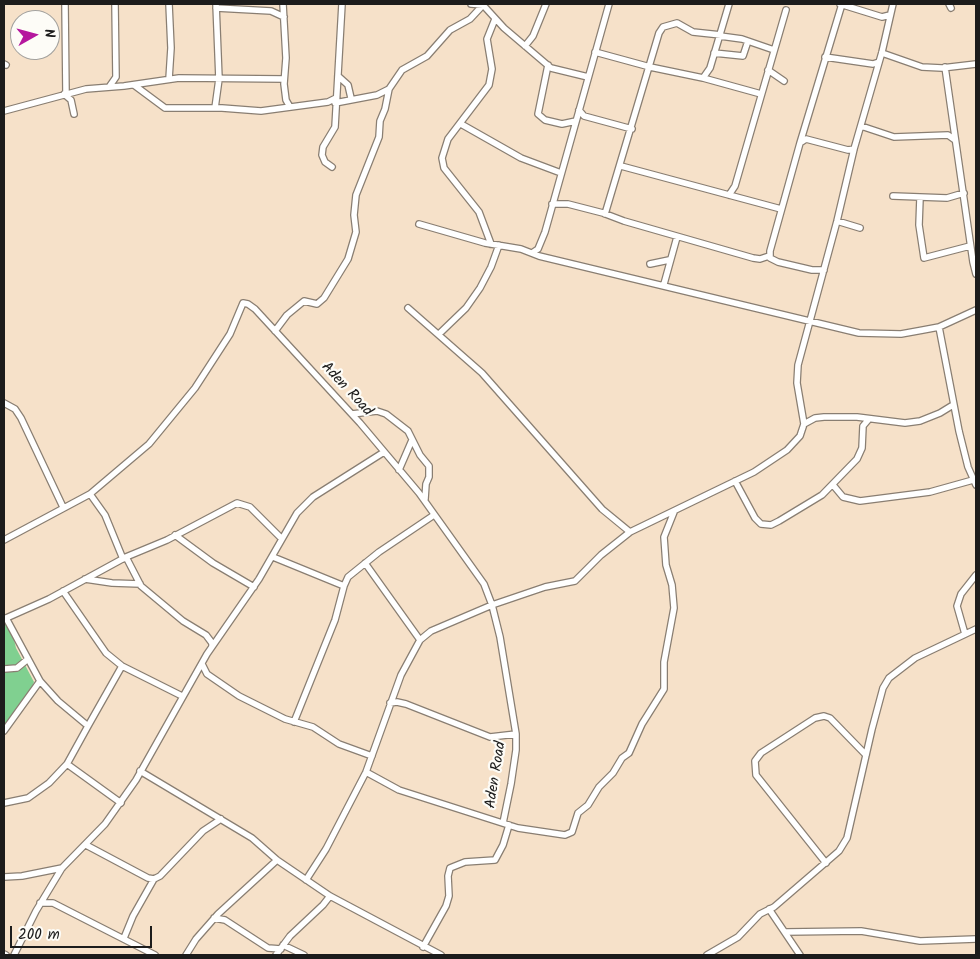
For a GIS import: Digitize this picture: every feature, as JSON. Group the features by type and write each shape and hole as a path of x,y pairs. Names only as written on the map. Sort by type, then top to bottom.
{"street":[{"path":"65,4 65,94 71,100 74,114"},
{"path":"109,87 116,77 115,4"},
{"path":"169,4 171,48 168,71 169,79"},
{"path":"283,4 284,79 285,93 290,107"},
{"path":"332,167 325,162 322,154 323,147 335,128 335,101 342,4"},
{"path":"470,4 484,5 495,19 548,65 588,77"},
{"path":"525,46 533,36 546,4"},
{"path":"532,254 541,242 609,4"},
{"path":"703,78 708,74 729,4"},
{"path":"838,4 882,17 890,15"},
{"path":"769,256 800,143 842,4"},
{"path":"306,880 326,849 366,772 390,703 410,655 420,640 431,631 492,605 546,587 575,581 601,555 630,532 674,512 770,462 787,450 800,436 804,424 797,373 854,149 882,53 893,4"},
{"path":"134,85 165,108 215,108 248,111 377,95 388,89 402,70 427,56 450,30 470,19 484,5"},
{"path":"215,108 218,76 216,6 271,11 284,17"},
{"path":"729,194 735,186 786,10"},
{"path":"491,244 489,233 479,212 444,168 443,150 448,139 489,85 492,70 487,40 495,19"},
{"path":"606,214 659,33 663,26 677,23 693,32 748,41 774,50"},
{"path":"714,53 742,56 748,41"},
{"path":"595,52 761,94"},
{"path":"882,53 911,64 945,68 976,64"},
{"path":"825,57 872,64 879,62"},
{"path":"548,65 538,114 545,120 562,124 576,121"},
{"path":"945,68 970,246 976,274"},
{"path":"768,70 784,81"},
{"path":"4,111 65,94 169,79 218,76 284,79"},
{"path":"338,76 348,86 351,98"},
{"path":"276,331 287,315 304,301 317,304 324,298 348,259 356,232 354,214 356,195 380,137 380,121 385,109 388,89"},
{"path":"579,110 584,116 632,129"},
{"path":"461,124 520,158 561,173"},
{"path":"861,126 894,136 948,135 955,140"},
{"path":"800,143 806,139 848,150 854,149"},
{"path":"621,166 781,209"},
{"path":"893,196 947,198 964,193"},
{"path":"920,198 919,220 924,258 970,246"},
{"path":"552,204 568,204 606,214 677,237 753,258 760,259 769,256"},
{"path":"837,221 860,228"},
{"path":"418,224 491,244 664,284 859,333 901,334 939,327 976,310"},
{"path":"664,284 669,260 677,237"},
{"path":"439,334 466,308 480,288 491,267 499,245"},
{"path":"769,256 772,260 788,265 824,270"},
{"path":"650,264 669,260"},
{"name":"Aden Road","path":"4,540 90,494 149,444 173,418 230,334 242,303 255,309 332,395 352,414 425,501 478,573 492,605 503,650 516,734 514,767 506,824"},
{"path":"408,308 482,373 604,510 630,532"},
{"path":"833,486 843,497 867,500 930,492 974,482 953,405 939,327"},
{"path":"4,403 15,408 21,418 63,507"},
{"path":"804,424 815,418 824,417 905,423 920,421 940,413 953,405"},
{"path":"352,414 377,411 386,414 405,428 430,470 424,493 425,501"},
{"path":"735,481 761,524 768,525 779,521 808,505 833,486 860,454 863,426 869,419"},
{"path":"399,470 412,440"},
{"path":"14,955 40,902 62,868 86,845 121,803 212,646 254,587 297,513 313,497 384,452"},
{"path":"90,494 105,515 125,558 140,584 183,621 206,635 212,646"},
{"path":"88,726 58,701 40,681 5,619 125,558 241,503 250,507 281,538"},
{"name":"Aden Road","path":"366,772 399,790 506,824 545,833 565,835 572,832 578,813 588,805 599,787 613,773 622,758 630,753 642,724 665,684 664,662 674,596 666,565 664,537 674,512"},
{"path":"294,722 338,612 348,577 434,515"},
{"path":"175,535 213,562 254,587"},
{"path":"273,556 344,586"},
{"path":"365,563 420,640"},
{"path":"965,634 957,606 961,594 976,575"},
{"path":"84,579 140,584"},
{"path":"63,591 100,645 122,666 182,696"},
{"path":"707,955 738,937 760,914 769,909 839,851 847,838 866,755 884,688 889,678 915,658 976,629"},
{"path":"206,635 218,637"},
{"path":"4,669 16,668 28,659"},
{"path":"202,664 206,674"},
{"path":"4,803 20,801 40,790 66,764 122,666"},
{"path":"197,672 206,674 239,696 294,722 313,727 339,744 372,756"},
{"path":"4,731 40,681"},
{"path":"390,703 406,704 490,736 516,734"},
{"path":"826,863 756,775 755,761 761,753 815,718 824,716 830,718 866,755"},
{"path":"66,764 121,803"},
{"path":"140,771 252,838 277,860 330,896 441,955"},
{"path":"124,938 133,916 154,879 160,876 203,831 221,819"},
{"path":"423,947 446,906 449,896 448,876 450,868 465,862 495,860 503,845 506,824"},
{"path":"86,845 148,878 154,879"},
{"path":"186,955 214,918 246,886 277,860"},
{"path":"4,877 22,876 62,868"},
{"path":"276,955 330,896"},
{"path":"40,902 53,903 155,955"},
{"path":"769,909 800,955"},
{"path":"214,918 225,920 268,948 282,947 304,955"},
{"path":"786,932 861,931 920,941 953,942 976,939"}],"green space":[{"path":"4,623 11,627 16,648 34,682 27,699 4,730"}]}
